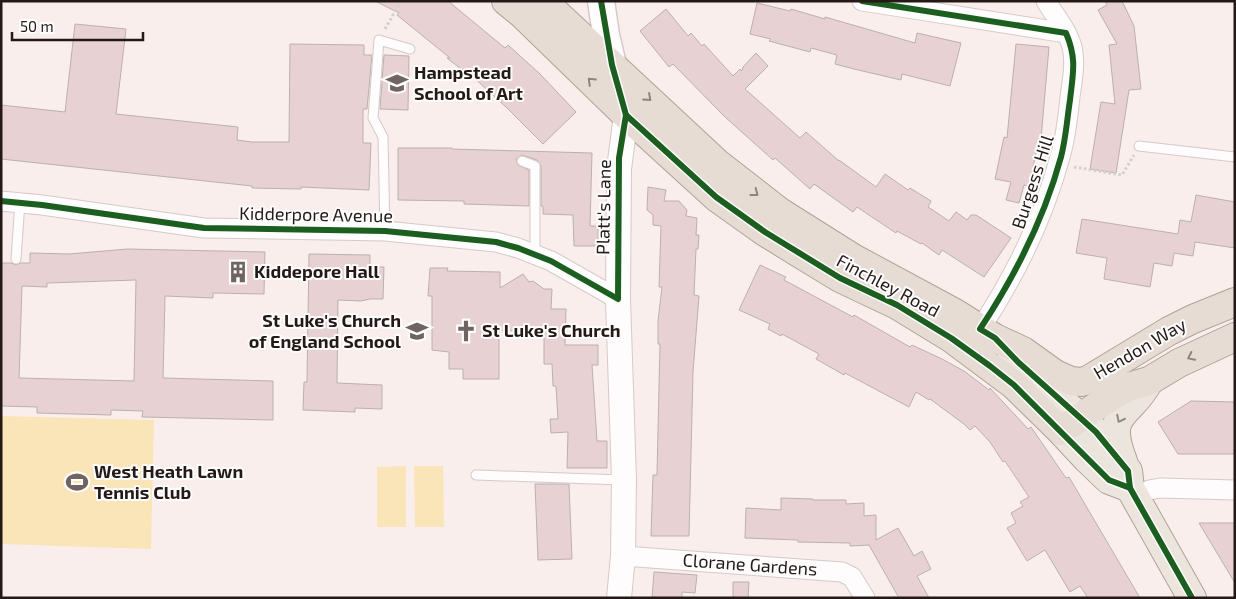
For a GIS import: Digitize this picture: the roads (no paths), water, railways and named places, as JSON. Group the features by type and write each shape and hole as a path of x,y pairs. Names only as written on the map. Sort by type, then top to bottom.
{"highway":[{"name":"Finchley Road","path":"506,1 704,187 734,210 764,232 840,278 897,305 951,338 1014,385 1062,416"},
{"name":"Finchley Road","path":"543,1 717,163 780,212 852,258 949,309 987,333"},
{"name":"Hendon Way","path":"987,333 1035,358 1055,374 1071,381 1081,382 1100,374 1169,331 1235,302"},
{"name":"Hendon Way","path":"1062,416 1128,387 1149,380 1179,363 1235,338"},
{"path":"1062,416 1081,382"}],"main road":[{"path":"601,1 612,65 626,115"},
{"name":"Finchley Road","path":"987,333 1018,362 1062,416 1096,432 1131,486 1192,598"},
{"path":"1131,486 1116,440 1115,428 1123,412 1142,394 1149,380"}],"street":[{"path":"862,1 1066,33"},
{"name":"Burgess Hill","path":"987,333 1028,245 1058,165 1066,129 1074,61 1072,47 1066,33 1046,1"},
{"name":"Platt's Lane","path":"619,598 623,556 624,480 618,300 619,158 626,115"},
{"name":"Kidderpore Avenue","path":"1,201 20,202 204,228 385,231 496,242 518,248 551,261 618,300"},
{"path":"1131,486 1149,490 1160,488 1235,490"},
{"name":"Clorane Gardens","path":"623,556 842,572 852,577 865,598"}],"lane":[{"path":"385,231 383,137 372,118 379,40 410,49"},
{"path":"1139,146 1235,157"},
{"path":"522,161 536,166 535,255"},
{"path":"16,259 20,202"},
{"path":"476,475 624,480"}],"place":[{"name":"Hampstead School of Art","path":"397,83"},
{"name":"Kiddepore Hall","path":"238,272"},
{"name":"St Luke's Church of England School","path":"417,331"},
{"name":"St Luke's Church","path":"466,331"},
{"name":"West Heath Lawn Tennis Club","path":"77,482"}]}
